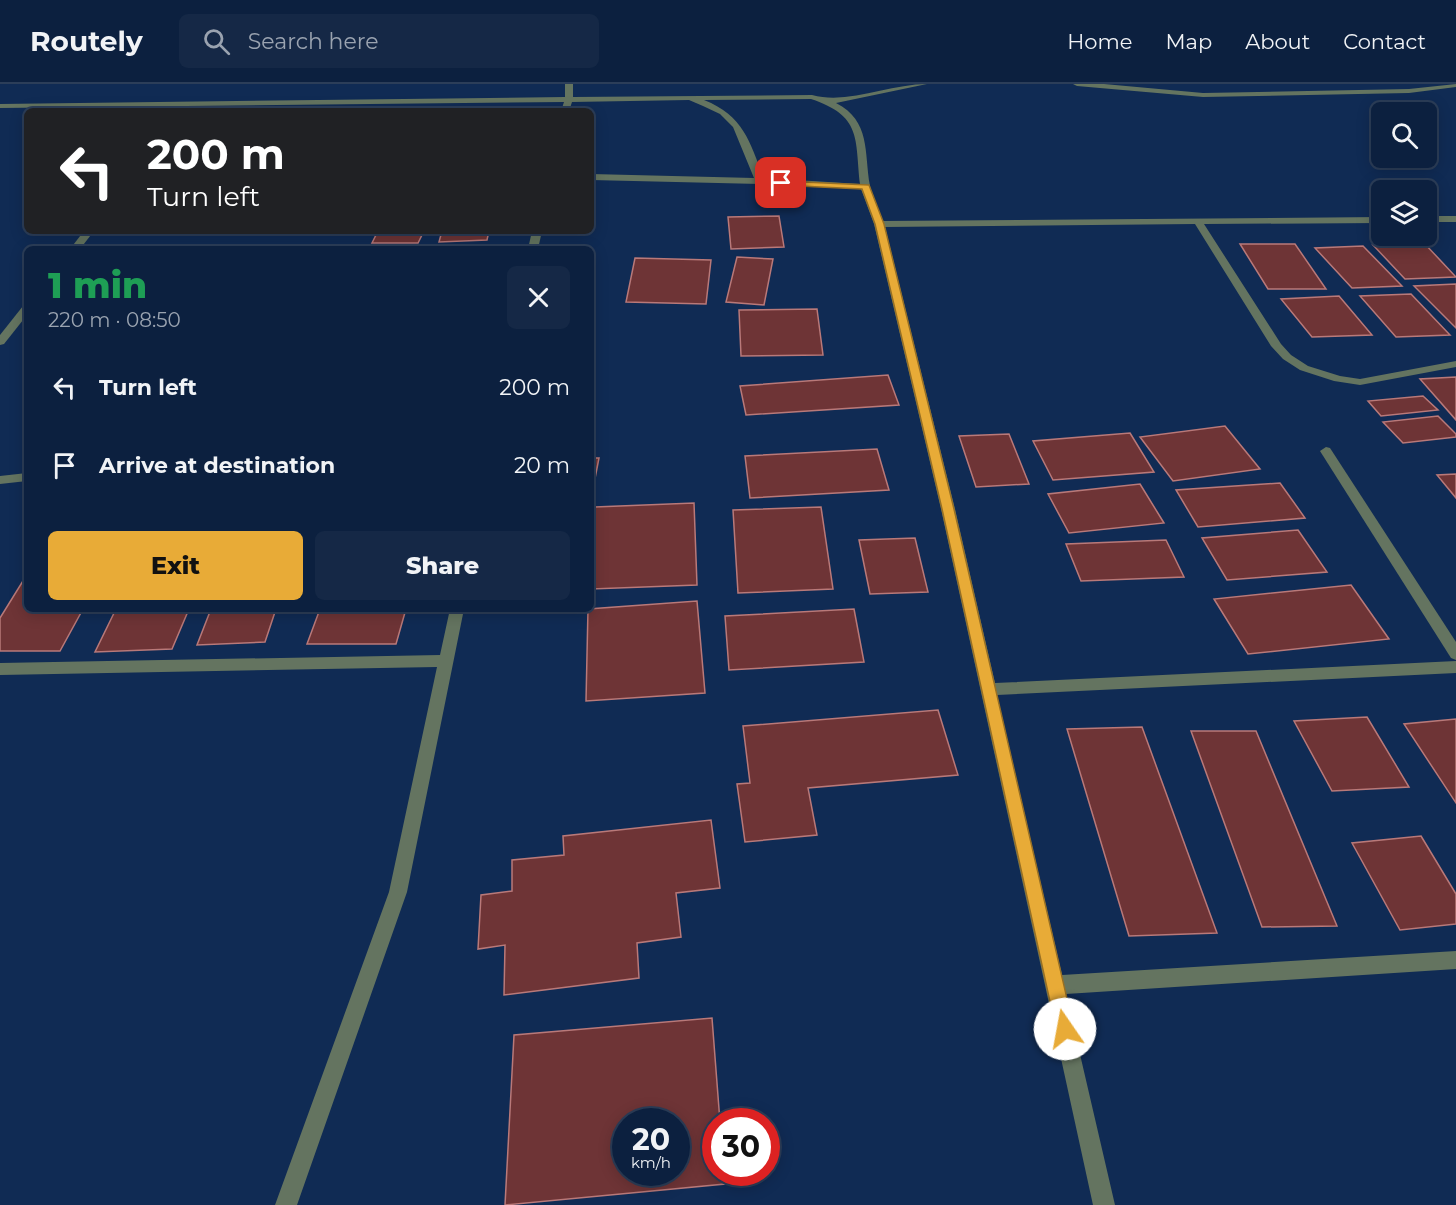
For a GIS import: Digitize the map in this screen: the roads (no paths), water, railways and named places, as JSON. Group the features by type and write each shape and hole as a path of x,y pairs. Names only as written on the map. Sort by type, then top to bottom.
{"street":[{"path":"566,108 569,99 569,84"},
{"path":"831,101 923,84"},
{"path":"1077,84 1203,95 1409,91 1456,85"},
{"path":"0,106 794,95 831,101 843,107 852,116 862,147 866,187 879,224 989,689 1104,1205"},
{"path":"690,98 732,119 745,143 760,181"},
{"path":"207,108 212,104"},
{"path":"594,177 760,181 866,187"},
{"path":"1437,219 1456,219"},
{"path":"879,224 1371,220"},
{"path":"1198,222 1277,346 1287,357 1304,368 1338,379 1360,382 1456,364"},
{"path":"77,246 87,234"},
{"path":"0,342 21,322"},
{"path":"1326,451 1456,654"},
{"path":"0,480 24,477"},
{"path":"286,1205 398,892 456,612"},
{"path":"0,669 446,661"},
{"path":"989,689 1456,667"},
{"path":"1055,985 1456,960"}]}
